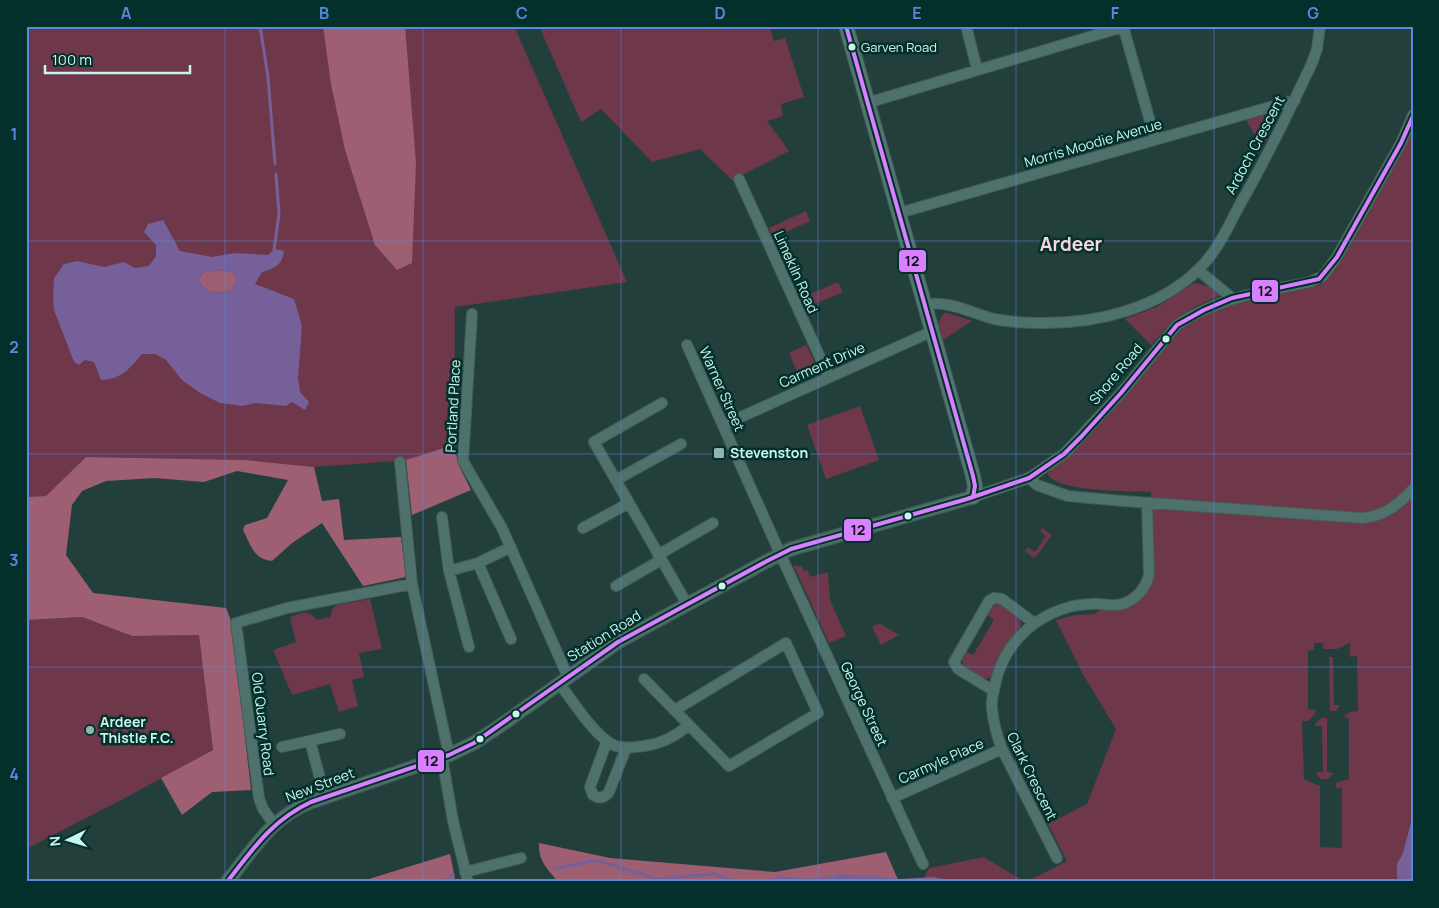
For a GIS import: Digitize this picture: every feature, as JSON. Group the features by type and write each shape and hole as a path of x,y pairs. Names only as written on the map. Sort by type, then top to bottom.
{"main road":[{"path":"846,26 973,476 975,486 973,497"}],"street":[{"path":"966,26 978,69"},
{"path":"867,103 1124,26 1155,139"},
{"name":"Ardoch Crescent","path":"925,305 939,303 1016,323 1061,323 1085,321 1134,308 1168,292 1198,270 1212,255 1254,180 1295,100 1317,49 1320,26"},
{"name":"Morris Moodie Avenue","path":"899,213 1295,100"},
{"name":"Shore Road","path":"781,554 791,549 973,497 1029,478 1064,454 1081,437 1121,393 1177,325 1204,310 1232,298 1310,282 1322,276 1337,257 1366,206 1401,143 1413,115"},
{"name":"Limekiln Road","path":"739,179 829,377"},
{"path":"1198,270 1232,298"},
{"name":"Portland Place","path":"472,314 463,461 511,547 564,680 596,731 607,741"},
{"name":"Carment Drive","path":"723,425 932,331"},
{"name":"Warner Street","path":"687,345 781,554"},
{"path":"662,403 594,442 687,604"},
{"path":"616,480 682,444"},
{"path":"400,462 412,584 446,756 452,821 467,877 521,858"},
{"path":"1029,478 1037,485 1068,496 1362,518 1377,516 1394,508 1413,489"},
{"path":"583,528 629,503"},
{"name":"Clark Crescent","path":"1057,858 996,734 992,707 997,676 1007,653 1020,636 1034,623 1053,613 1075,606 1122,604 1140,593 1149,574 1147,503"},
{"path":"442,517 449,571 469,647"},
{"path":"616,586 713,523"},
{"path":"449,571 478,563 511,547"},
{"name":"Station Road","path":"446,756 474,743 498,728 618,642 781,554"},
{"name":"George Street","path":"781,554 923,864"},
{"path":"478,563 511,639"},
{"name":"Old Quarry Road","path":"274,824 263,809 259,798 236,623 287,608 412,584"},
{"path":"994,691 958,669 954,662 989,601 994,598 1002,599 1034,623"},
{"path":"644,678 729,766 818,714 786,643 676,710"},
{"path":"626,748 609,792 605,797 599,798 594,795 590,787 607,741 616,746 626,748 658,743 675,736 689,725"},
{"path":"282,747 340,734"},
{"path":"310,741 325,797"},
{"name":"Carmyle Place","path":"892,798 1002,749"},
{"name":"New Street","path":"227,882 274,824 300,806 446,756"}],"shaded area":[{"path":"26,26 514,26 627,282 455,307 454,445 411,460 314,467 245,460 86,457 46,496 26,497"},
{"path":"323,26 405,26 416,163 412,263 397,270 375,245 345,150 331,84"},
{"path":"539,26 769,26 774,41 785,38 804,97 781,104 783,116 767,121 789,151 732,180 700,149 652,162 601,109 581,122"},
{"path":"1273,113 1276,114 1277,118 1262,148 1246,120"},
{"path":"1413,129 1413,812 1407,835 1409,853 1394,882 1026,882 1067,861 1048,824 1087,804 1116,729 1084,676 1056,620 1075,615 1094,614 1101,609 1145,593 1153,578 1151,492 1080,488 1054,481 1048,473 1114,409 1183,327 1214,311 1240,302 1321,285 1349,247","holes":["1314,643 1323,643 1323,649 1337,649 1350,643 1350,657 1357,656 1358,711 1350,712 1343,717 1349,718 1349,779 1337,782 1335,786 1342,788 1342,848 1320,847 1320,786 1304,779 1302,721 1308,721 1315,714 1316,710 1308,709 1308,651 1314,650"]},
{"path":"806,211 810,221 773,238 769,228"},
{"path":"163,220 180,251 212,257 235,253 268,255 275,249 284,251 280,263 274,268 262,272 255,284 294,299 302,326 298,378 300,392 309,402 305,410 292,402 286,406 256,403 242,406 220,403 200,393 182,380 166,360 155,354 142,354 129,369 120,375 101,380 94,362 85,360 79,365 74,362 54,310 54,278 64,264 77,261 104,267 124,262 135,268 149,266 156,256 156,245 144,232 148,224","holes":["217,270 233,272 237,280 232,290 208,291 199,279 204,272"]},
{"path":"217,270 233,272 237,280 232,290 212,292 208,291 201,284 199,279 204,272"},
{"path":"838,282 843,292 805,308 801,298"},
{"path":"1194,283 1213,287 1220,294 1180,316 1151,345 1125,319 1157,307"},
{"path":"945,313 972,321 943,340 939,323"},
{"path":"806,345 815,366 812,374 801,381 789,353"},
{"path":"725,384 737,410 727,407 717,387"},
{"path":"860,406 879,460 826,479 807,425"},
{"path":"454,445 459,466 471,490 412,515 406,460"},
{"path":"86,457 245,460 314,467 322,501 339,499 344,540 401,537 406,577 363,586 322,523 292,543 272,561 266,560 253,550 243,530 245,525 267,518 288,480 237,471 204,482 155,478 106,481 82,491 72,505 66,555 93,593 226,608 232,623 251,790 212,792 182,815 161,778 213,750 199,635 132,636 82,617 26,620 26,497 46,496"},
{"path":"1042,528 1052,535 1034,558 1025,551 1028,547 1035,552 1046,536 1040,531"},
{"path":"795,565 802,567 804,571 807,570 810,577 828,572 830,600 846,636 829,643"},
{"path":"370,599 382,649 359,653 364,677 352,680 358,706 339,712 330,684 292,695 273,650 296,642 290,617 307,613 317,620 330,617 333,608 337,605"},
{"path":"1001,604 1020,617 1021,626 1005,647 990,678 982,679 963,667 962,656 965,651 973,655 994,620 987,615 991,607"},
{"path":"82,617 132,636 199,635 213,750 26,849 26,620"},
{"path":"879,623 899,635 881,645 872,627"},
{"path":"1329,657 1333,657 1334,705 1340,705 1336,711 1330,711"},
{"path":"1321,718 1327,718 1327,772 1334,773 1328,779 1321,779 1316,774 1316,772 1323,772 1322,726 1315,726"},
{"path":"1413,813 1412,882 1397,882 1397,864 1403,853"},
{"path":"539,843 610,858 775,872 886,852 899,882 558,882 542,860"},
{"path":"450,854 455,878 451,882 359,882"},
{"path":"984,857 1025,882 925,882 924,878 929,868"},
{"path":"837,874 900,879 933,877 960,882 845,882 838,881"}],"waterway":[{"path":"260,26 268,77 275,164"},
{"path":"274,250 279,214 276,174"},
{"path":"554,869 596,860 657,879 713,874 738,882"},
{"path":"444,882 453,875"},
{"path":"764,882 780,878 809,880 840,877"}],"transit line":[{"name":"12","path":"846,26 973,476 975,486 973,497"},
{"name":"12","path":"227,882 264,836 297,809 311,802 449,755 474,743 618,642 767,561 791,549 967,499 1029,478 1064,454 1081,437 1121,393 1177,325 1204,310 1232,298 1319,279 1337,257 1401,143 1413,116"}],"place":[{"name":"Garven Road","path":"852,47"},
{"name":"Stevenston","path":"719,453"},
{"name":"Ardeer Thistle F.C.","path":"90,730"}],"district":[{"name":"Ardeer","path":"1071,244"}]}
